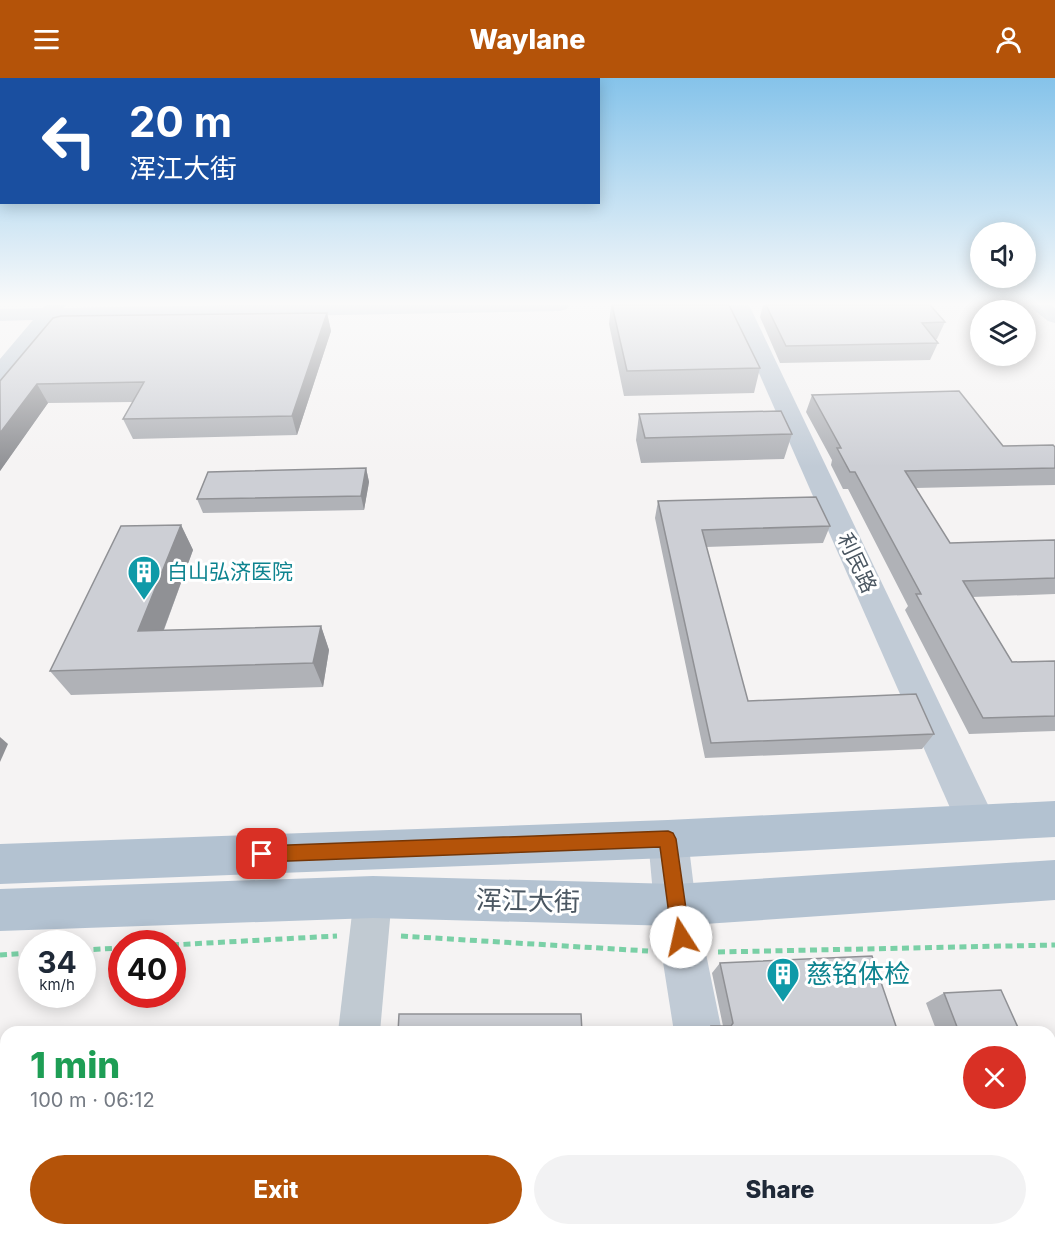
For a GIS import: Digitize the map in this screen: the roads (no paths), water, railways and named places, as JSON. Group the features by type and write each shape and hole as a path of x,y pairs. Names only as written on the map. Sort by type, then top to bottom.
{"main road":[{"path":"0,864 668,839 1055,819"},
{"name":"浑江大街","path":"0,910 371,916 675,905 1055,880"}],"street":[{"path":"0,373 12,359"},
{"name":"利民路","path":"764,359 976,822"},
{"path":"668,839 675,905 697,1026"},
{"path":"360,1026 371,916"}],"place":[{"name":"白山弘济医院","path":"144,601"},
{"name":"慈铭体检","path":"783,1003"}]}
